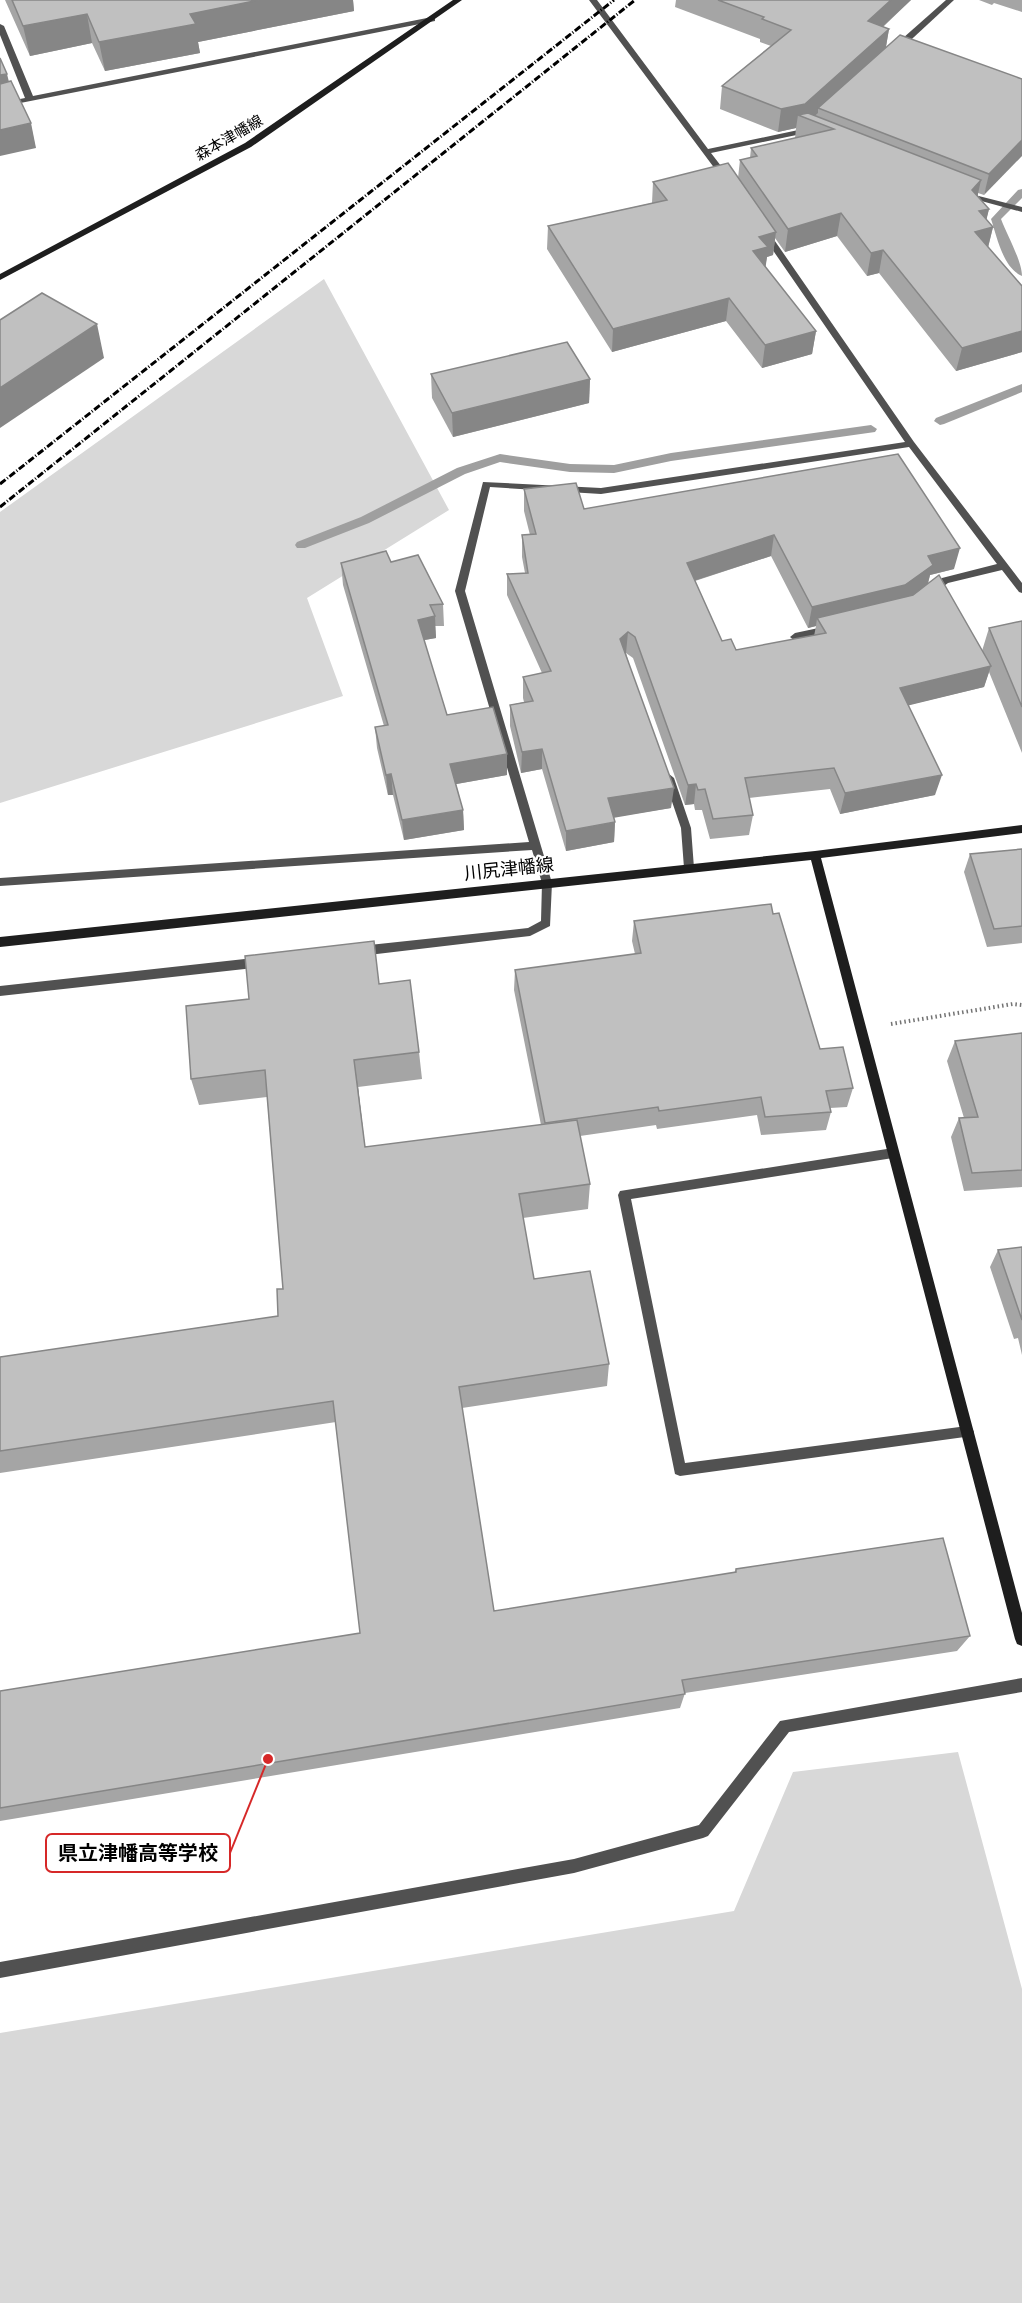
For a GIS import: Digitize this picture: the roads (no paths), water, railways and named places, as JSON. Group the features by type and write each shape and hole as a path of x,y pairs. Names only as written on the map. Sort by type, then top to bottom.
{"main road":[{"name":"森本津幡線","path":"0,277 248,145 458,0"},
{"name":"川尻津幡線","path":"0,942 815,855 1022,829"},
{"path":"815,855 1022,1639"}],"street":[{"path":"593,0 735,190"},
{"path":"891,54 950,0"},
{"path":"0,105 432,20"},
{"path":"0,26 30,99"},
{"path":"708,151 806,131 814,124"},
{"path":"806,131 817,136"},
{"path":"962,192 984,201 1020,210"},
{"path":"762,229 911,444 1022,590"},
{"path":"353,951 530,932 546,922 547,883 460,591 486,484 601,491 911,444"},
{"path":"920,599 945,580 1004,566"},
{"path":"795,637 839,627"},
{"path":"666,772 686,828 689,868"},
{"path":"0,882 536,846"},
{"path":"0,991 271,961"},
{"path":"893,1153 624,1195 680,1470 968,1432"},
{"path":"0,1970 574,1866 703,1831 785,1726 1022,1685"}],"waterway":[{"path":"1022,192 996,219 1012,261 1022,273"},
{"path":"940,421 1022,388"},
{"path":"301,545 365,520 461,471 500,458 570,468 614,469 671,457 871,429"}],"railway":[{"path":"0,484 614,0"},
{"path":"0,507 635,0"}],"place":[{"name":"県立津幡高等学校","path":"268,1759"}]}
